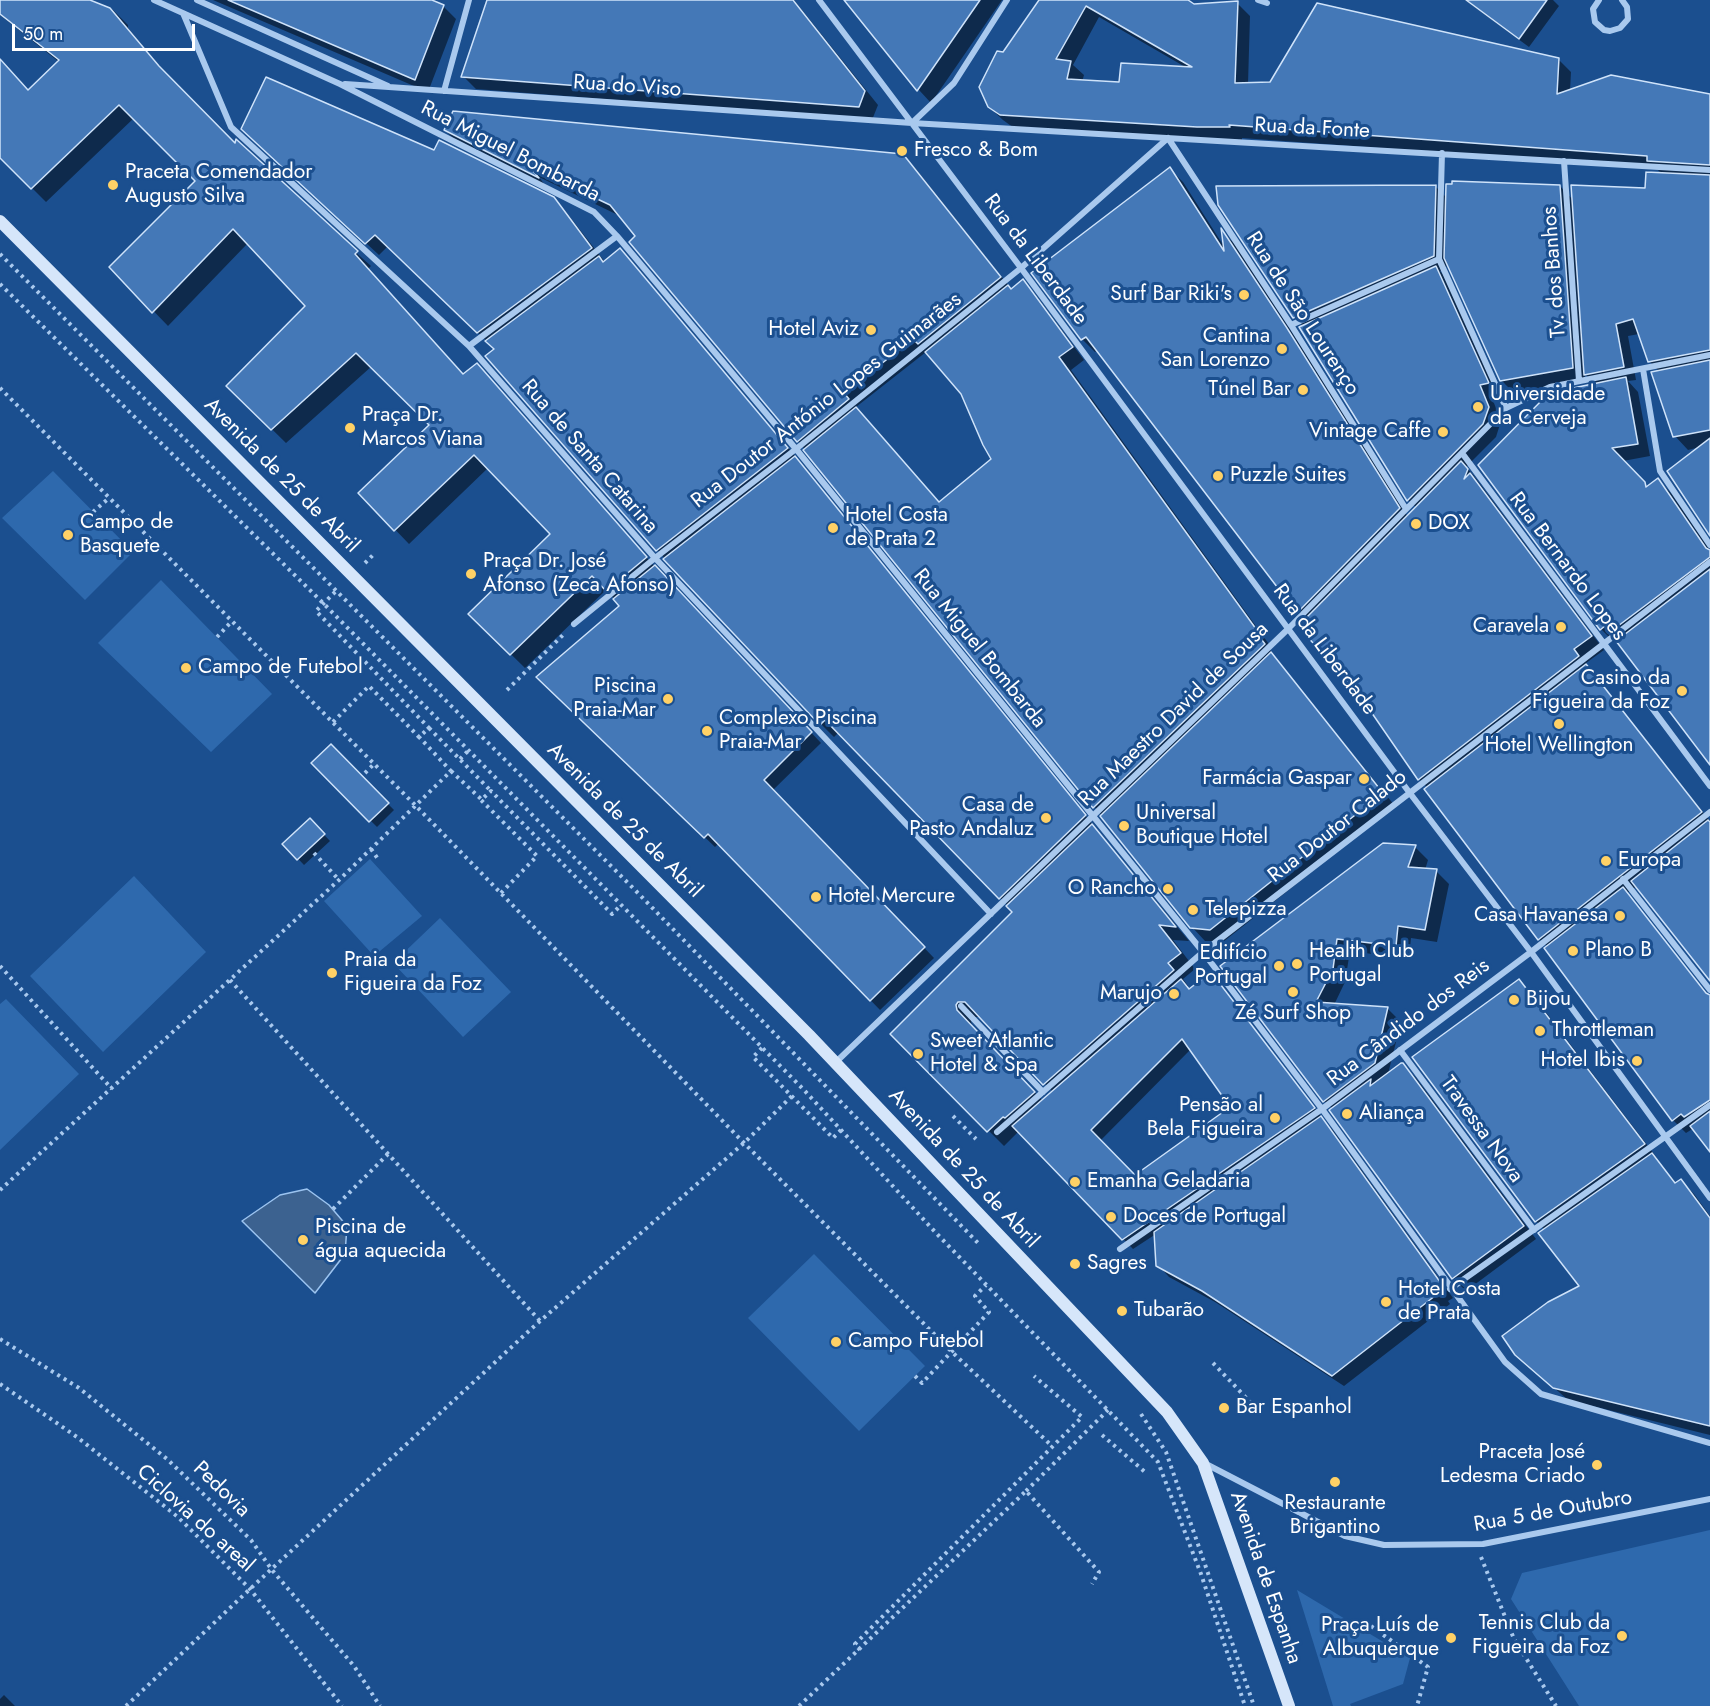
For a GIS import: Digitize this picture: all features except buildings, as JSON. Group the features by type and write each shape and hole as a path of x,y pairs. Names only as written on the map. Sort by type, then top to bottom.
{"main road":[{"name":"Avenida de 25 de Abril","path":"0,221 836,1062 1167,1412 1203,1462"},
{"name":"Avenida de Espanha","path":"1203,1462 1289,1706"}],"street":[{"name":"Rua Miguel Bombarda","path":"154,0 340,84 594,212 617,236 796,449 1203,952 1322,1108 1450,1289 1505,1362 1541,1394 1710,1443"},
{"path":"197,0 391,88"},
{"path":"444,91 470,0"},
{"name":"Rua da Liberdade","path":"819,0 1021,268 1409,792 1531,952 1710,1198"},
{"path":"912,123 954,83 1007,0"},
{"path":"1258,0 1267,3"},
{"path":"1595,1 1593,9 1595,21 1604,30 1610,31 1620,28 1628,19 1627,7 1622,0"},
{"name":"Rua de Santa Catarina","path":"183,13 231,127 470,346 655,558 991,914"},
{"name":"Rua do Viso","path":"340,84 912,123"},
{"name":"Rua da Fonte","path":"912,123 1710,170"},
{"name":"Rua Doutor António Lopes Guimarães","path":"574,624 1021,268 1167,138"},
{"name":"Rua de São Lourenço","path":"1167,138 1291,325 1406,509"},
{"path":"1442,153 1439,259 1506,408"},
{"name":"Tv. dos Banhos","path":"1564,161 1579,381"},
{"path":"470,346 617,236"},
{"path":"1291,325 1439,259"},
{"name":"Rua Maestro David de Sousa","path":"836,1062 1288,629 1506,408 1550,387 1710,355"},
{"path":"1643,369 1660,471 1710,545"},
{"name":"Rua Bernardo Lopes","path":"1462,453 1710,786"},
{"name":"Rua Doutor Calado","path":"997,1132 1203,952 1710,562"},
{"name":"Rua Cândido dos Reis","path":"1120,1249 1322,1108 1531,952 1710,812"},
{"path":"1623,879 1710,990"},
{"path":"961,1006 1043,1092"},
{"name":"Travessa Nova","path":"1400,1050 1534,1230"},
{"path":"1450,1289 1710,1105"},
{"name":"Rua 5 de Outubro","path":"1203,1462 1345,1536 1384,1545 1476,1544 1710,1499"}],"path":[{"path":"0,254 636,891 986,1251"},
{"path":"0,284 324,604 762,1048 986,1285 1158,1462 1201,1574 1245,1706"},
{"path":"0,388 416,806 744,1143 952,1352 1052,1446"},
{"path":"93,512 109,498"},
{"path":"324,604 316,611 612,914 621,905"},
{"path":"217,637 232,621"},
{"path":"507,690 574,624"},
{"path":"333,722 369,686 537,856 501,893"},
{"path":"419,737 429,728"},
{"path":"460,759 469,750"},
{"path":"365,773 374,764"},
{"path":"0,1190 339,880 451,771"},
{"path":"481,800 491,791"},
{"path":"371,849 378,859"},
{"path":"314,853 339,880"},
{"path":"0,966 112,1089"},
{"path":"230,981 540,1321"},
{"path":"762,1048 753,1057 833,1138 841,1130"},
{"path":"126,1706 540,1321 744,1143 792,1096"},
{"path":"953,1116 976,1139"},
{"path":"333,1209 388,1154"},
{"path":"915,1376 922,1383 989,1312 975,1296 986,1285"},
{"name":"Pedovia","path":"0,1339 79,1388 167,1460 251,1540 272,1570 354,1666 380,1706"},
{"path":"1213,1363 1252,1404"},
{"path":"860,1650 855,1644 1082,1417 1034,1376"},
{"name":"Ciclovia do areal","path":"0,1384 77,1437 178,1517 250,1589 342,1706"},
{"path":"1135,1405 1166,1452 1254,1706"},
{"path":"799,1706 1108,1410"},
{"path":"1102,1435 1144,1472"},
{"path":"1026,1491 1099,1572 1092,1584"},
{"path":"1476,1544 1514,1639 1556,1706"},
{"path":"1371,1626 1428,1667 1417,1706"}],"shaded area":[{"name":"Campo de Basquete","path":"53,471 133,552 85,600 2,518"},
{"name":"Campo de Futebol","path":"161,580 272,694 211,752 98,643"},
{"path":"370,859 422,916 374,956 324,901"},
{"path":"134,876 206,952 103,1052 30,976"},
{"path":"440,918 511,992 463,1037 393,963"},
{"path":"6,999 79,1074 0,1150 0,1004"},
{"name":"Piscina de água aquecida","path":"307,1189 329,1205 347,1226 345,1254 315,1293 242,1221 280,1195"},
{"name":"Campo Futebol","path":"814,1254 925,1366 859,1431 748,1318"},
{"name":"Tennis Club da Figueira da Foz","path":"1710,1530 1710,1706 1579,1706 1511,1599 1522,1573"},
{"path":"1297,1590 1410,1658 1403,1684 1350,1704 1351,1706 1333,1706"}],"place":[{"name":"Fresco & Bom","path":"902,151"},
{"name":"Praceta Comendador Augusto Silva","path":"113,185"},
{"name":"Surf Bar Riki's","path":"1244,295"},
{"name":"Hotel Aviz","path":"871,330"},
{"name":"Cantina San Lorenzo","path":"1282,349"},
{"name":"Túnel Bar","path":"1303,390"},
{"name":"Universidade da Cerveja","path":"1478,407"},
{"name":"Praça Dr. Marcos Viana","path":"350,428"},
{"name":"Vintage Caffe","path":"1443,432"},
{"name":"Puzzle Suites","path":"1218,476"},
{"name":"DOX","path":"1416,524"},
{"name":"Hotel Costa de Prata 2","path":"833,528"},
{"name":"Campo de Basquete","path":"68,535"},
{"name":"Praça Dr. José Afonso (Zeca Afonso)","path":"471,574"},
{"name":"Caravela","path":"1561,627"},
{"name":"Campo de Futebol","path":"186,668"},
{"name":"Casino da Figueira da Foz","path":"1682,691"},
{"name":"Piscina Praia-Mar","path":"668,699"},
{"name":"Hotel Wellington","path":"1559,724"},
{"name":"Complexo Piscina Praia-Mar","path":"707,731"},
{"name":"Farmácia Gaspar","path":"1364,779"},
{"name":"Casa de Pasto Andaluz","path":"1046,818"},
{"name":"Universal Boutique Hotel","path":"1124,826"},
{"name":"Europa","path":"1606,861"},
{"name":"O Rancho","path":"1168,889"},
{"name":"Hotel Mercure","path":"816,897"},
{"name":"Telepizza","path":"1193,910"},
{"name":"Casa Havanesa","path":"1620,916"},
{"name":"Plano B","path":"1573,951"},
{"name":"Health Club Portugal","path":"1297,964"},
{"name":"Edifício Portugal","path":"1279,966"},
{"name":"Praia da Figueira da Foz","path":"332,973"},
{"name":"Zé Surf Shop","path":"1293,992"},
{"name":"Marujo","path":"1174,994"},
{"name":"Bijou","path":"1514,1000"},
{"name":"Throttleman","path":"1540,1031"},
{"name":"Sweet Atlantic Hotel & Spa","path":"918,1054"},
{"name":"Hotel Ibis","path":"1637,1061"},
{"name":"Aliança","path":"1347,1114"},
{"name":"Pensão al Bela Figueira","path":"1275,1118"},
{"name":"Emanha Geladaria","path":"1075,1182"},
{"name":"Doces de Portugal","path":"1111,1217"},
{"name":"Piscina de água aquecida","path":"303,1240"},
{"name":"Sagres","path":"1075,1264"},
{"name":"Hotel Costa de Prata","path":"1386,1302"},
{"name":"Tubarão","path":"1122,1311"},
{"name":"Campo Futebol","path":"836,1342"},
{"name":"Bar Espanhol","path":"1224,1408"},
{"name":"Praceta José Ledesma Criado","path":"1597,1465"},
{"name":"Restaurante Brigantino","path":"1335,1482"},
{"name":"Tennis Club da Figueira da Foz","path":"1622,1636"},
{"name":"Praça Luís de Albuquerque","path":"1451,1638"}]}
